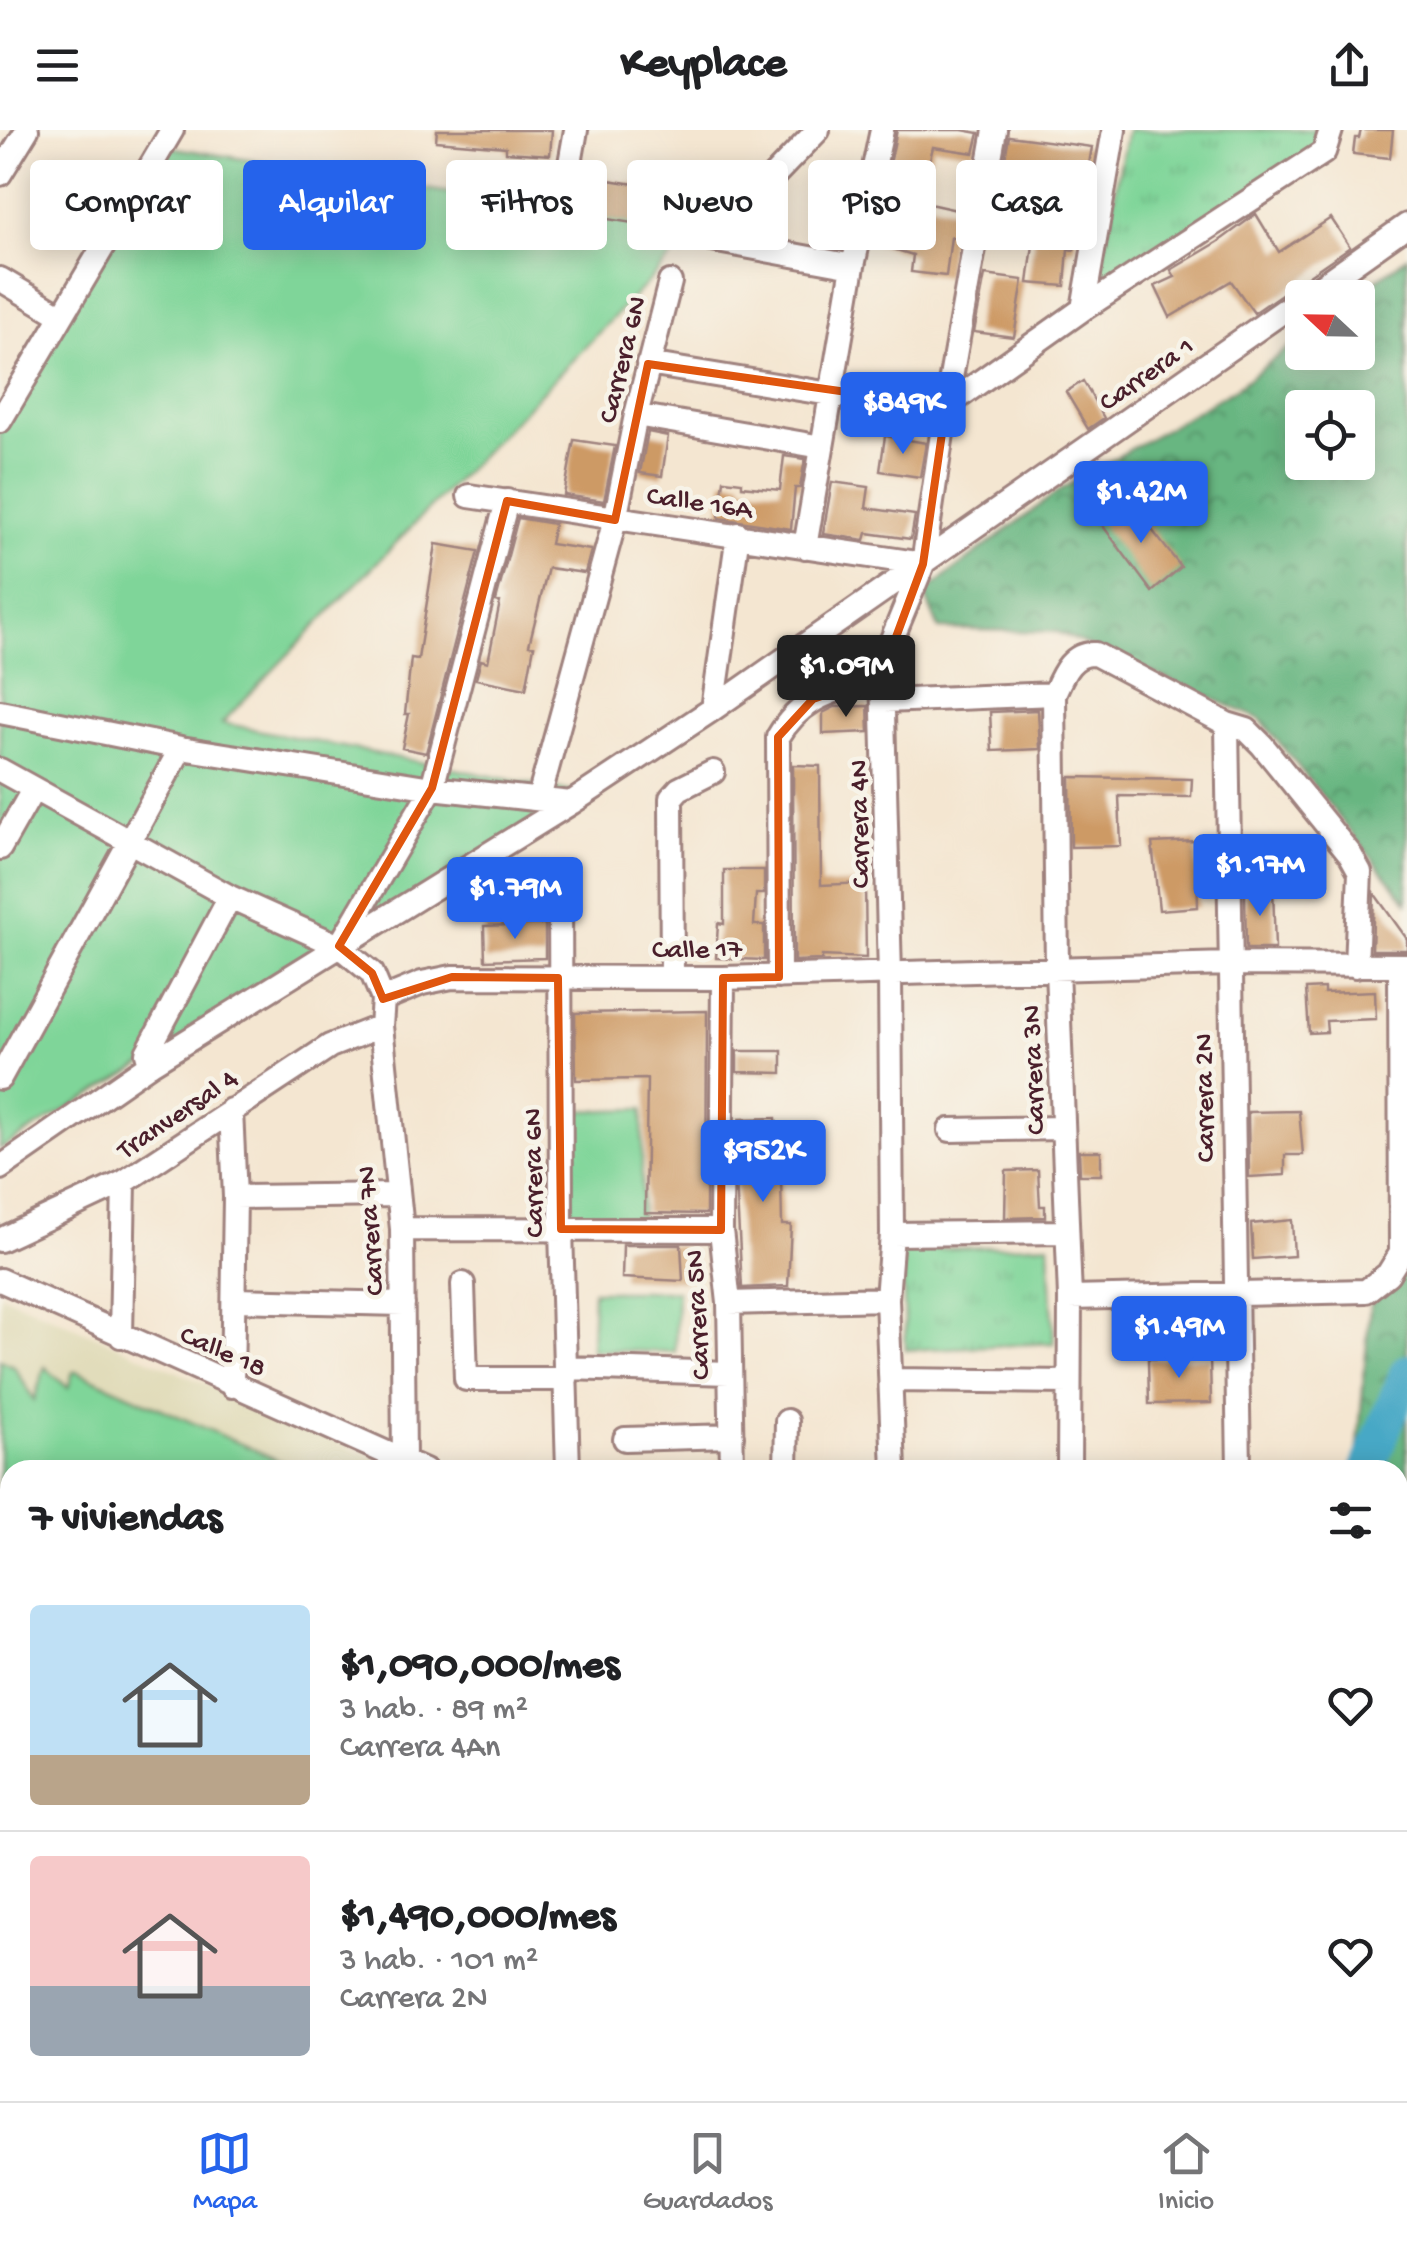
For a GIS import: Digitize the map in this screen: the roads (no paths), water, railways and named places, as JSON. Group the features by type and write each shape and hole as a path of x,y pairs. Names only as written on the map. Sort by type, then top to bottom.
{"street":[{"path":"0,174 27,130"},
{"path":"0,421 172,130"},
{"path":"571,160 576,130"},
{"path":"818,130 712,240 853,266"},
{"path":"806,547 853,266 882,130"},
{"name":"Carrera 4N","path":"894,1460 888,1298 892,1234 890,975 882,676 888,649 923,564 946,406 995,130"},
{"path":"1083,309 1114,130"},
{"path":"648,364 830,394 946,406 1083,309 1324,152 1331,131"},
{"path":"1405,227 1407,202"},
{"name":"Carrera 1","path":"1329,280 1405,227"},
{"path":"0,280 62,316"},
{"name":"Carrera 6N","path":"539,798 615,520 636,415 670,282"},
{"name":"Carrera 1","path":"0,1168 150,1064 571,803 923,564 1285,311"},
{"path":"636,415 822,447"},
{"name":"Calle 16A","path":"469,496 923,564"},
{"path":"339,946 432,788 507,501"},
{"path":"713,708 738,534"},
{"name":"Carrera 3N","path":"1069,1460 1070,1298 1057,969 1054,694 1076,658 1095,654 1227,724"},
{"path":"778,976 778,737 790,716 813,700 882,676"},
{"path":"884,701 1054,694"},
{"path":"0,712 180,748 432,788 571,803"},
{"path":"1227,724 1247,730 1262,745 1350,854 1360,872 1356,966"},
{"name":"Carrera 2N","path":"1227,724 1239,1460"},
{"path":"0,1078 180,748"},
{"path":"0,770 230,897 339,946 372,973 384,998"},
{"path":"672,978 671,798 679,788 714,772"},
{"path":"0,848 33,790"},
{"name":"Carrera 6N","path":"560,874 560,1229 568,1460"},
{"path":"150,1064 147,1053 230,897"},
{"name":"Calle 17","path":"384,998 422,983 452,977 723,978 1230,964 1403,966"},
{"path":"1070,1298 1366,1291 1388,1274 1401,1253 1403,966"},
{"name":"Carrera 5N","path":"723,978 720,1230 729,1304 732,1460"},
{"name":"Carrera 7N","path":"384,998 382,1026 402,1229 414,1460"},
{"name":"Tranversal 4","path":"0,1240 124,1182 330,1046 382,1026"},
{"path":"231,1110 232,1386"},
{"path":"950,1130 1063,1128"},
{"path":"121,1336 124,1182"},
{"path":"234,1197 398,1195"},
{"path":"402,1229 720,1230"},
{"path":"892,1234 1067,1232"},
{"name":"Calle 18","path":"0,1280 400,1460"},
{"path":"463,1284 466,1379 566,1374 728,1374"},
{"path":"729,1304 888,1298"},
{"path":"234,1300 403,1304"},
{"path":"891,1380 1069,1382"},
{"path":"786,1460 787,1421"},
{"path":"625,1439 732,1436"}],"waterway":[{"path":"1371,1460 1407,1372"}]}
